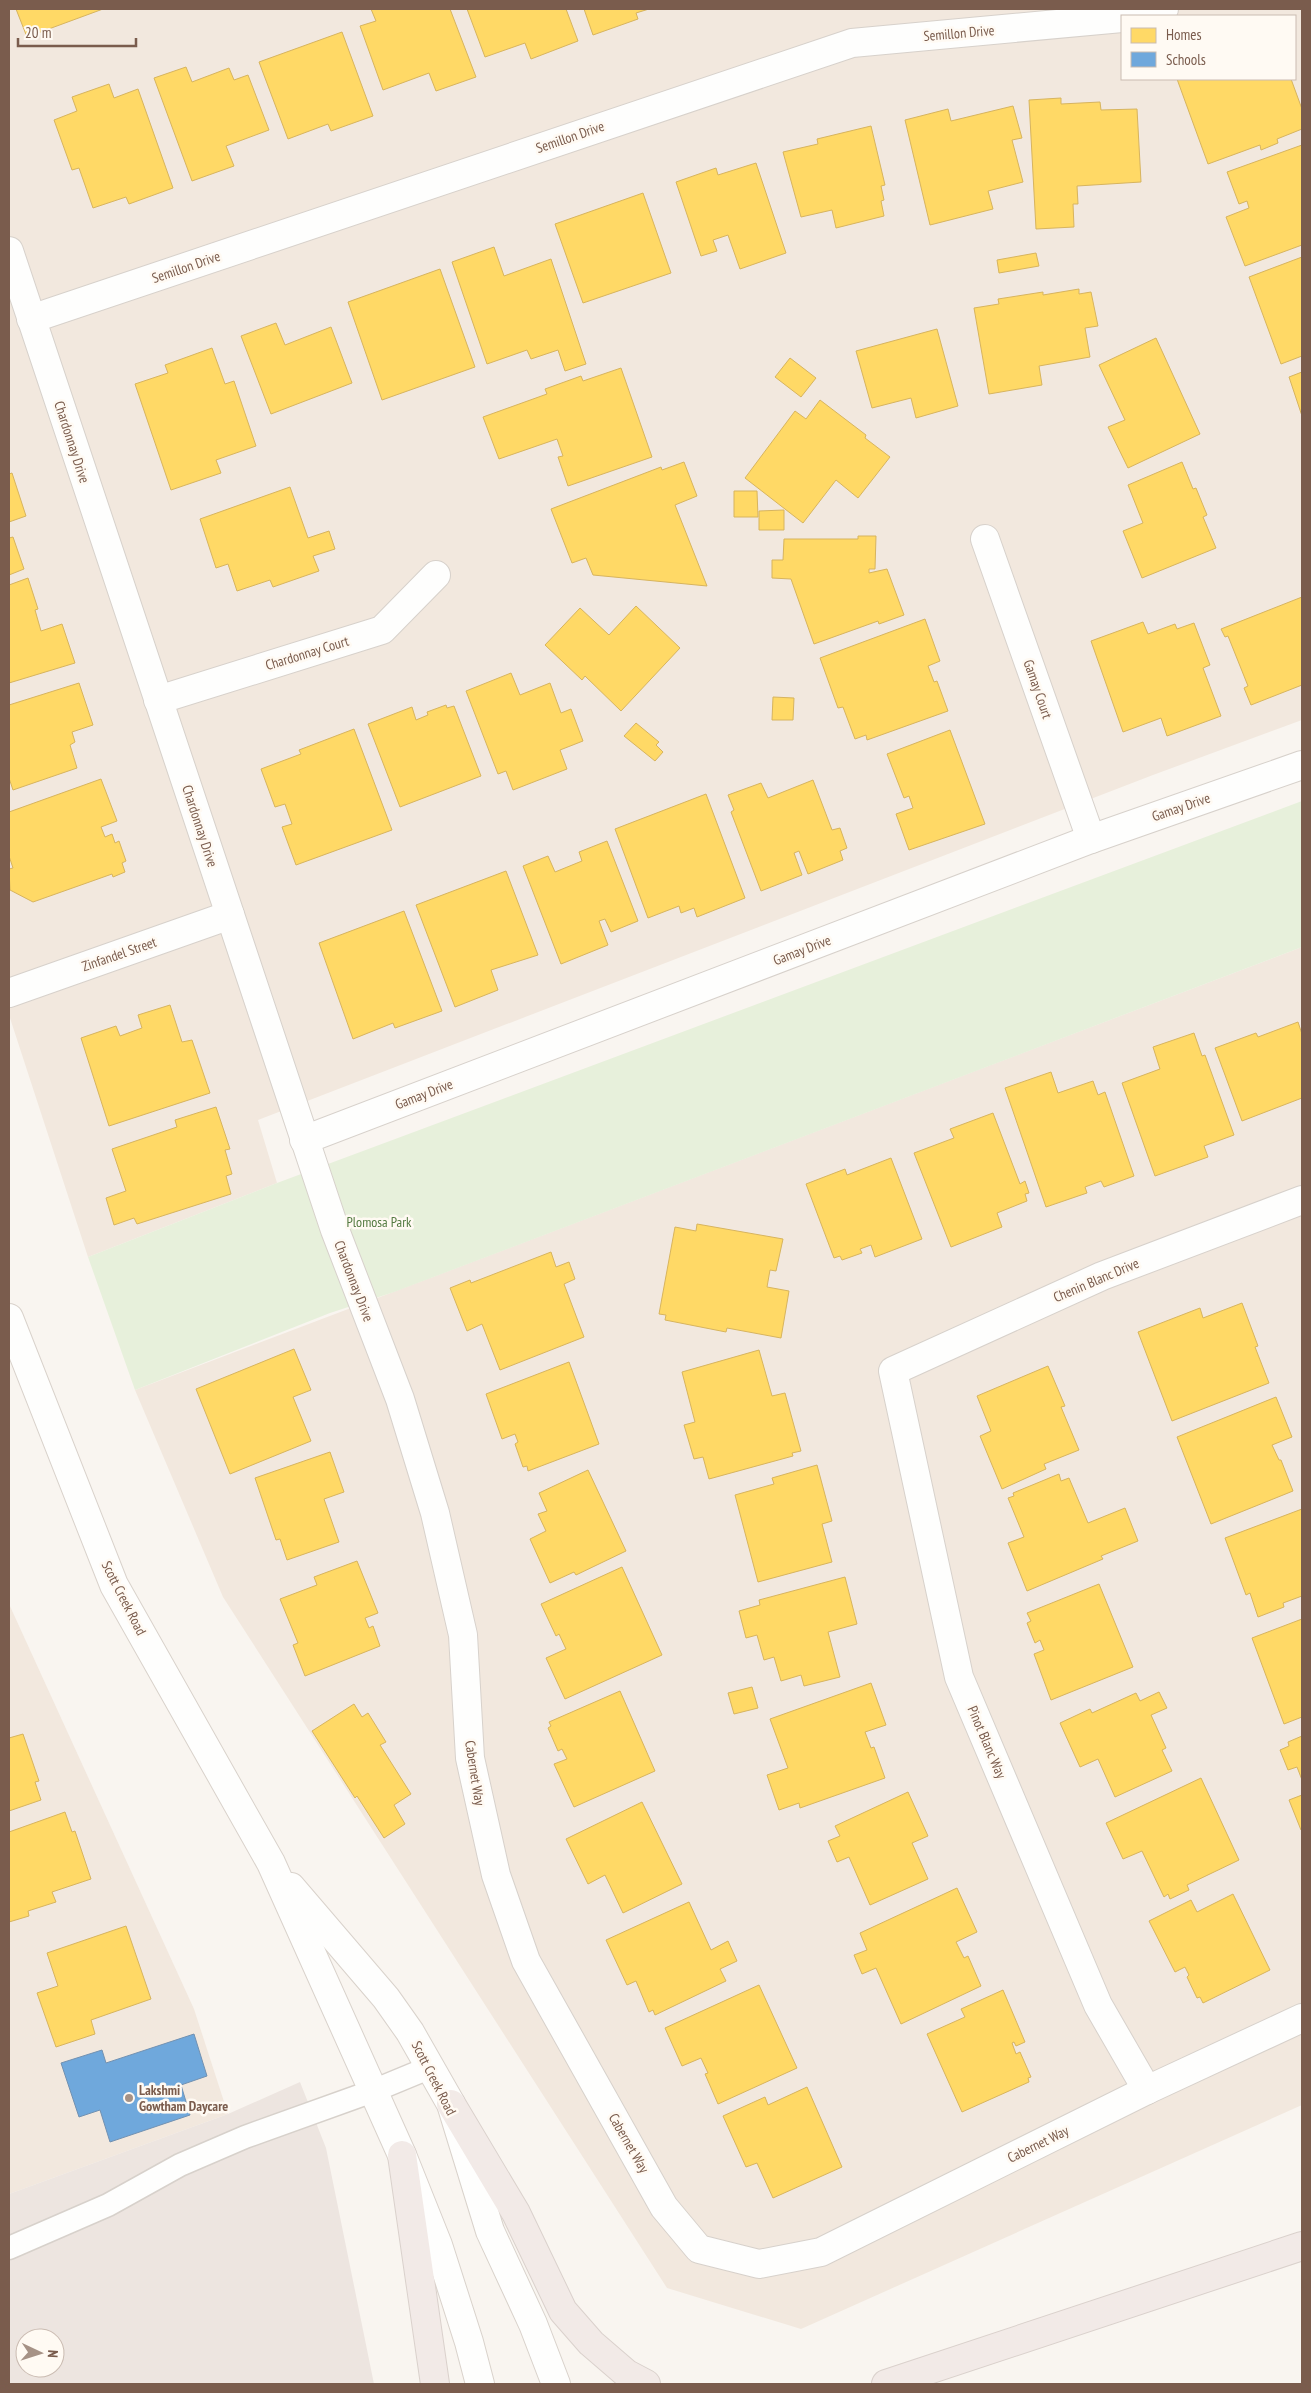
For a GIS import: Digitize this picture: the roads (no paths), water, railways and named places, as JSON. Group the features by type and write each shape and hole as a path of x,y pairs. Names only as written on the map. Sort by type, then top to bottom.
{"highway":[{"path":"451,2104 516,2214 563,2311 591,2343 612,2362 626,2374 646,2384"},
{"path":"402,2155 435,2384"},
{"path":"886,2384 1302,2246"},
{"path":"901,2384 956,2362"}],"street":[{"path":"1135,15 1164,9"},
{"name":"Semillon Drive","path":"31,319 852,43 1121,18"},
{"name":"Chardonnay Drive","path":"9,251 304,1140 335,1230 400,1399"},
{"name":"Gamay Court","path":"985,539 1091,839"},
{"name":"Chardonnay Court","path":"158,700 382,630 436,575"},
{"name":"Gamay Drive","path":"304,1140 1091,839 1302,765"},
{"name":"Zinfandel Street","path":"9,993 230,915"},
{"name":"Chenin Blanc Drive","path":"893,1371 1102,1276 1301,1205"},
{"name":"Scott Creek Road","path":"9,1318 114,1585 271,1863 402,2155 438,2245 480,2384"},
{"name":"Pinot Blanc Way","path":"893,1371 959,1678 1098,2005 1147,2090"},
{"name":"Cabernet Way","path":"400,1399 435,1513 463,1636 470,1758 496,1876 516,1936 526,1961 664,2207 699,2249 759,2264 821,2252 1147,2090 1302,2018"},
{"name":"Scott Creek Road","path":"271,1863 386,1998 410,2032 451,2104 490,2232 533,2324 556,2384"}],"lane":[{"path":"9,2248 108,2205 180,2165 245,2136 373,2091 431,2068"}],"place":[{"name":"Lakshmi Gowtham Daycare","path":"129,2098"}],"park label":[{"name":"Plomosa Park","path":"379,1222"}]}
